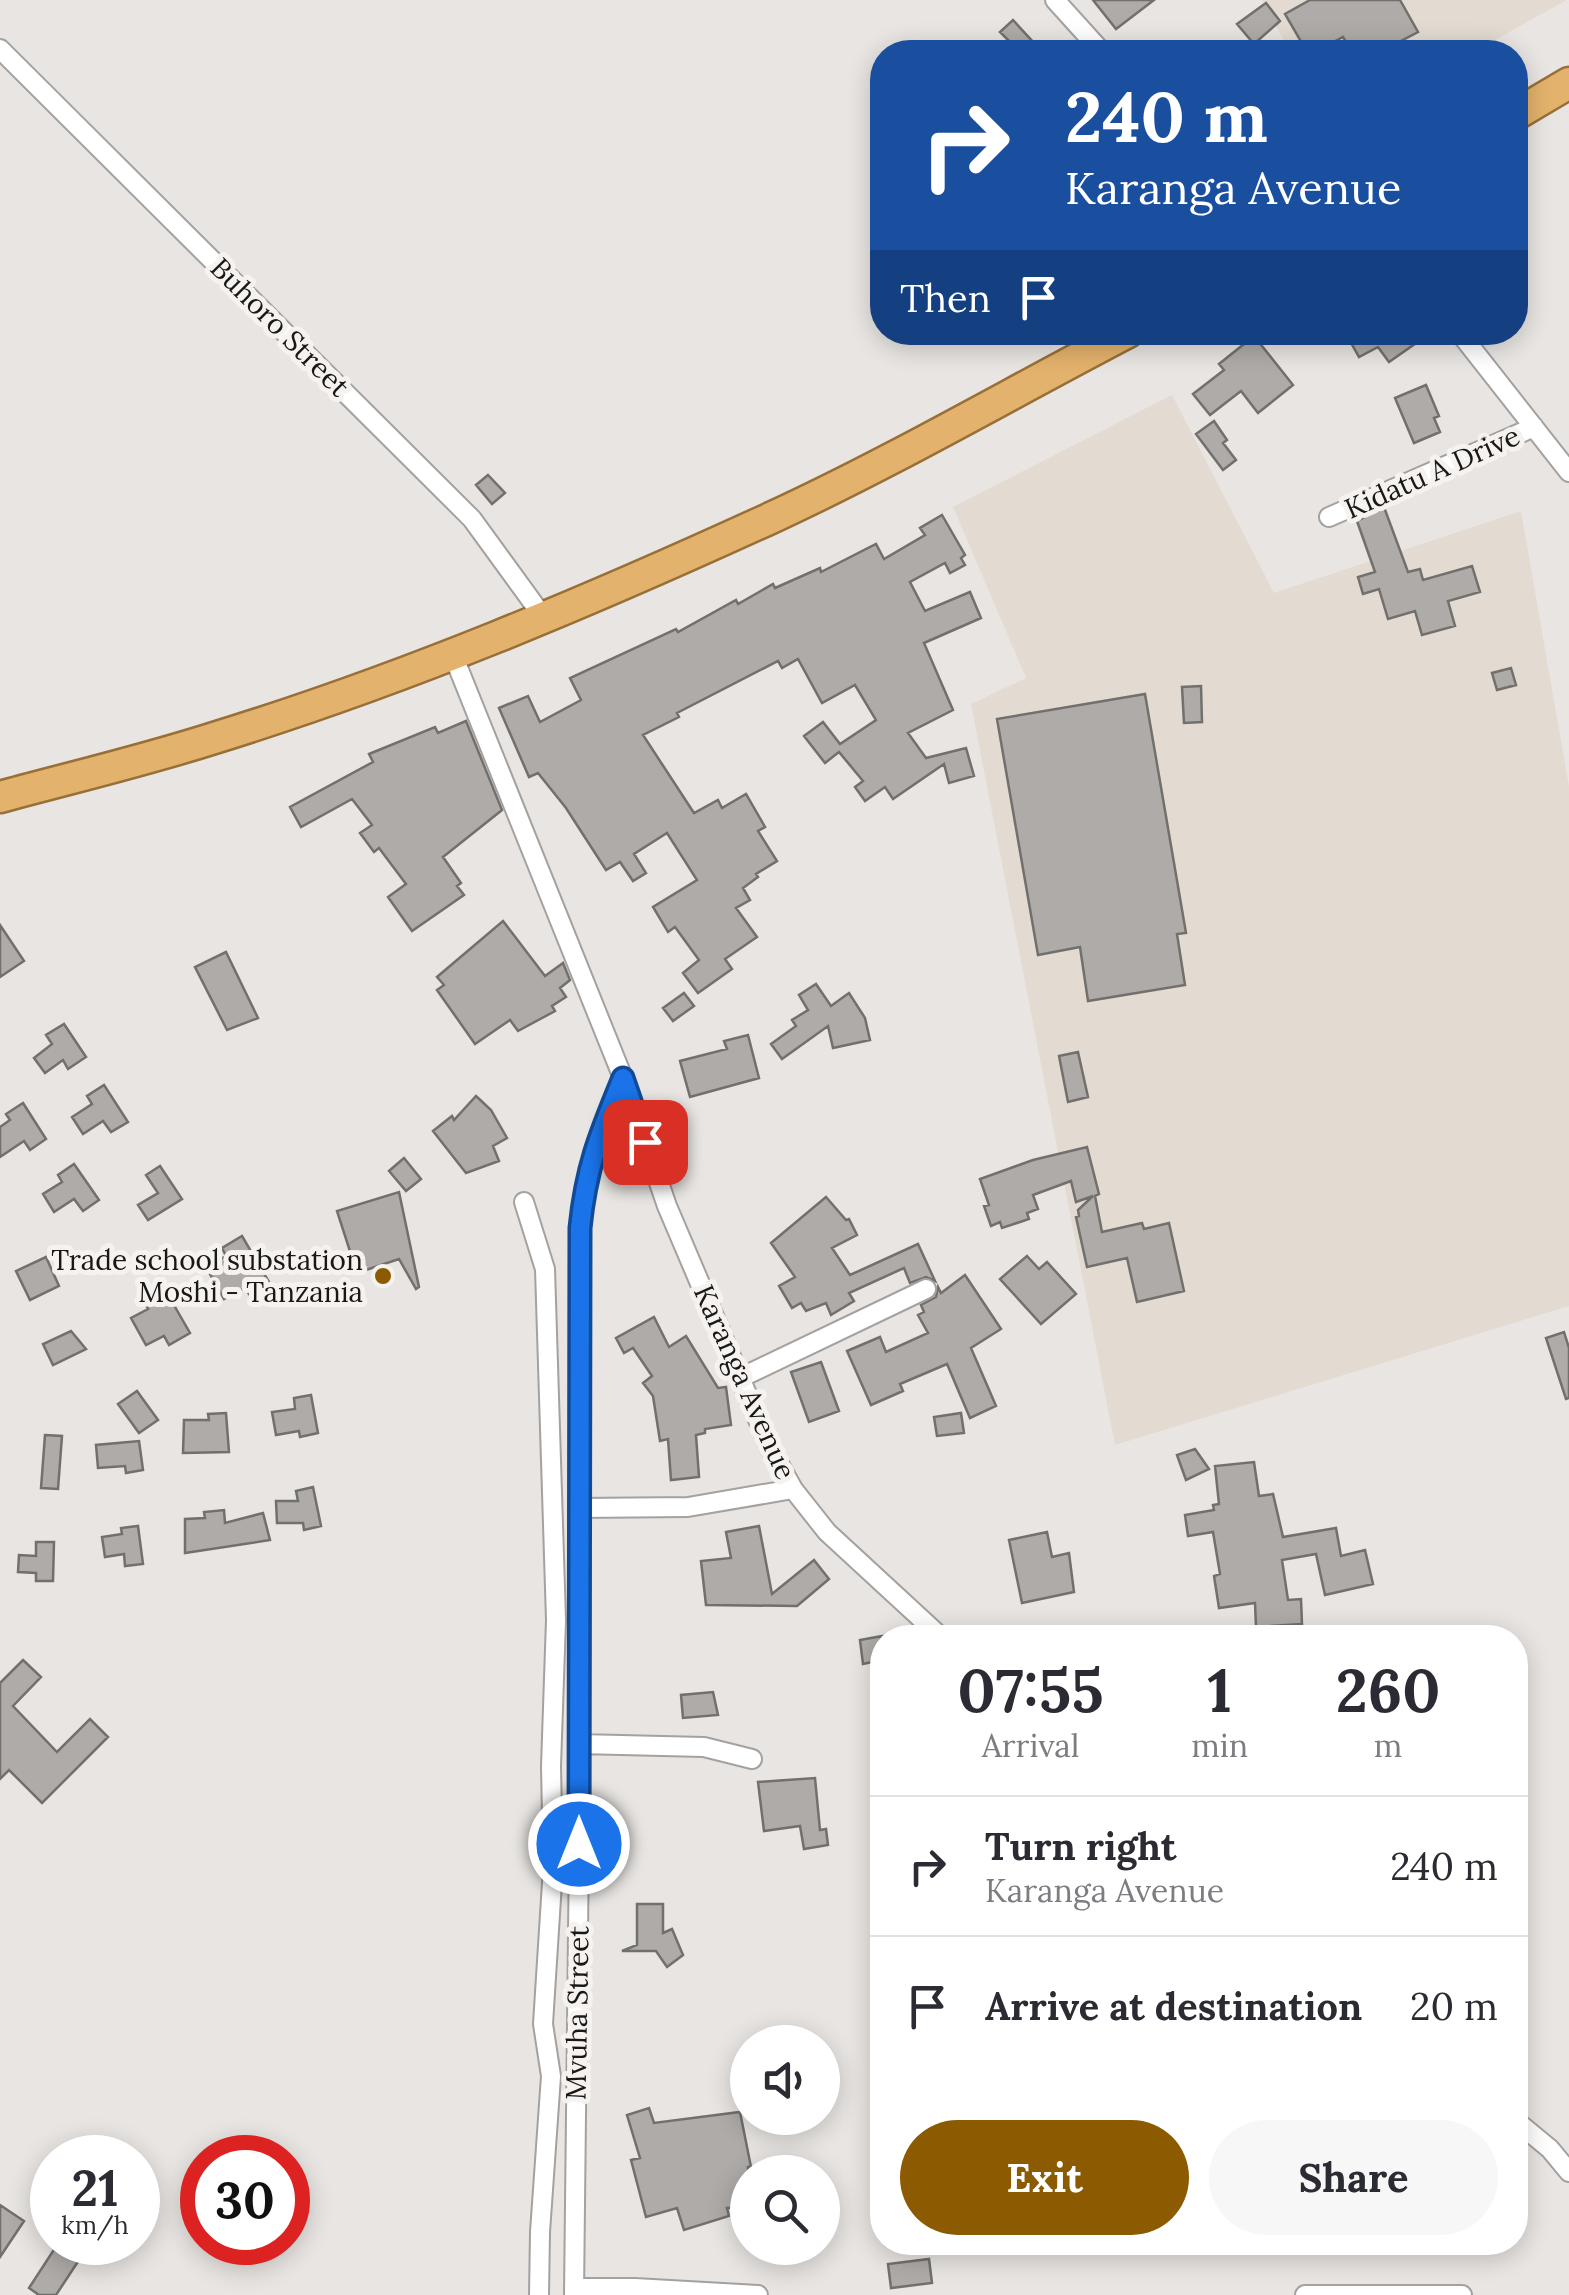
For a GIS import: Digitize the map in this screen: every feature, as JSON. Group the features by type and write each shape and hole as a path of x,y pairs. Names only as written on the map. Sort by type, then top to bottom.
{"highway":[{"path":"1528,107 1569,83"},
{"path":"0,797 212,739 544,618 775,516 982,412 1104,345"}],"street":[{"path":"1055,0 1091,40"},
{"name":"Buhoro Street","path":"0,50 472,518 544,618"},
{"path":"1468,345 1569,472"},
{"name":"Kidatu A Drive","path":"1330,517 1534,427"},
{"name":"Karanga Avenue","path":"453,654 623,1078 666,1206 770,1448 793,1489 827,1532 928,1625"},
{"name":"Mvuha Street","path":"574,2292 580,1228 584,1181 623,1078"},
{"path":"524,1202 545,1269 556,1602 553,1867 543,2024 551,2076 539,2295"},
{"path":"740,1378 926,1290"},
{"path":"578,1508 688,1507 793,1489"},
{"path":"579,1744 704,1747 752,1759"},
{"path":"1528,2130 1550,2148 1569,2172"},
{"path":"574,2292 635,2288 758,2295"},
{"path":"1305,2295 1462,2295"}],"shaded area":[{"path":"1262,0 1567,0 1495,40 1284,40"},
{"path":"1172,395 1274,593 1521,511 1569,787 1569,1306 1115,1445 971,704 1026,678 953,507"}],"building":[{"path":"1093,0 1154,0 1116,29"},
{"path":"1310,0 1400,0 1418,32 1403,40 1300,40 1285,14"},
{"path":"1266,3 1280,21 1259,40 1251,40 1237,24"},
{"path":"1013,20 1031,40 1008,40 1000,32"},
{"path":"1243,345 1261,345 1293,385 1258,413 1241,391 1210,415 1193,394 1224,370 1219,364"},
{"path":"1352,345 1413,345 1389,362 1378,347 1359,357"},
{"path":"1426,385 1439,416 1434,418 1440,432 1414,443 1395,398"},
{"path":"1214,421 1236,460 1223,470 1196,434"},
{"path":"488,475 505,493 492,504 476,485"},
{"path":"1384,507 1408,572 1420,569 1423,580 1472,566 1480,592 1448,601 1455,626 1422,635 1415,611 1388,619 1379,589 1363,594 1358,577 1375,572 1357,521"},
{"path":"942,515 965,555 961,558 965,565 950,573 945,563 910,582 925,611 970,592 981,618 924,643 953,710 908,733 926,758 966,748 974,776 949,783 944,764 893,799 885,787 865,801 855,787 863,781 839,752 825,763 804,736 823,722 840,744 876,720 855,685 822,703 798,659 782,668 778,661 643,735 694,813 718,800 722,808 746,794 765,827 758,831 777,861 743,888 750,900 736,908 757,937 725,959 732,969 698,993 683,973 699,960 675,927 668,932 653,907 697,880 667,833 634,854 646,873 633,881 620,862 606,870 538,773 529,777 499,708 528,696 540,722 581,700 570,678 676,629 678,632 736,600 738,604 773,584 775,588 820,568 821,572 876,544 884,559 925,535 920,528"},
{"path":"1511,668 1516,685 1497,690 1492,673"},
{"path":"1201,686 1202,722 1184,723 1182,687"},
{"path":"1145,694 1186,933 1177,934 1185,985 1088,1001 1080,947 1038,955 997,719"},
{"path":"466,721 502,810 443,857 461,883 457,886 464,895 412,931 388,897 406,884 379,848 374,852 360,833 372,825 352,799 301,827 290,807 373,762 369,754 435,727 438,733"},
{"path":"503,921 545,976 563,963 570,980 560,988 566,997 552,1006 555,1011 518,1031 510,1020 475,1044 437,990 444,985 437,977"},
{"path":"0,925 24,961 0,977"},
{"path":"226,952 258,1018 227,1030 195,967"},
{"path":"816,984 831,1006 849,993 865,1018 870,1040 833,1048 828,1026 782,1059 771,1044 796,1026 792,1020 808,1010 799,995"},
{"path":"684,993 694,1006 673,1021 663,1008"},
{"path":"64,1024 86,1057 68,1069 63,1060 45,1073 34,1058 52,1044 46,1035"},
{"path":"748,1035 759,1078 690,1097 680,1061 727,1049 724,1041"},
{"path":"1078,1052 1088,1097 1068,1102 1059,1056"},
{"path":"104,1085 128,1122 111,1132 103,1121 83,1134 72,1117 92,1104 87,1096"},
{"path":"476,1096 491,1110 507,1138 493,1146 499,1161 466,1173 433,1131 452,1116 454,1120"},
{"path":"23,1103 46,1139 30,1150 24,1141 0,1157 0,1127 10,1120 6,1114"},
{"path":"1087,1147 1099,1194 1095,1196 1102,1232 1142,1223 1144,1229 1169,1223 1184,1291 1137,1302 1127,1258 1087,1267 1076,1217 1093,1196 1076,1202 1071,1181 1033,1195 1038,1209 1027,1213 1029,1219 1002,1228 1000,1222 991,1226 980,1179 1033,1160"},
{"path":"404,1158 421,1179 406,1191 389,1171"},
{"path":"74,1164 99,1200 83,1211 74,1199 54,1212 43,1194 62,1182 58,1175"},
{"path":"160,1166 182,1199 148,1220 138,1205 158,1193 146,1175"},
{"path":"399,1192 419,1287 416,1289 399,1259 357,1273 337,1211"},
{"path":"826,1197 849,1219 857,1235 832,1248 850,1275 918,1244 935,1281 926,1277 910,1283 904,1268 849,1293 854,1301 831,1315 826,1303 806,1311 801,1303 792,1308 779,1286 795,1277 771,1243"},
{"path":"242,1236 269,1282 249,1294 245,1288 224,1299 206,1267 226,1256 222,1248"},
{"path":"1027,1256 1039,1269 1047,1262 1076,1294 1041,1324 1000,1279"},
{"path":"46,1257 59,1286 30,1300 16,1271"},
{"path":"965,1275 1001,1329 971,1348 996,1406 970,1418 947,1364 900,1384 903,1391 871,1405 847,1351 880,1337 886,1352 928,1333 918,1315 924,1312 921,1305 936,1297 938,1287 941,1293"},
{"path":"163,1286 190,1333 169,1345 164,1336 146,1345 131,1318 148,1309 142,1298"},
{"path":"654,1317 669,1347 686,1336 718,1388 726,1387 731,1425 705,1429 705,1433 696,1435 699,1477 671,1480 668,1439 660,1441 653,1396 643,1383 652,1376 633,1348 624,1353 616,1338"},
{"path":"71,1331 86,1349 53,1365 43,1344"},
{"path":"1564,1332 1569,1348 1566,1399 1546,1338"},
{"path":"821,1362 839,1411 809,1422 791,1372"},
{"path":"137,1391 158,1420 139,1433 118,1404"},
{"path":"311,1395 318,1433 300,1437 299,1431 276,1435 272,1412 295,1409 294,1398"},
{"path":"226,1413 229,1452 183,1453 184,1420 209,1420 208,1414"},
{"path":"961,1413 964,1433 937,1436 934,1417"},
{"path":"45,1435 62,1436 58,1489 41,1488"},
{"path":"139,1441 143,1470 126,1473 125,1466 98,1468 96,1445"},
{"path":"1195,1449 1209,1469 1186,1480 1177,1455"},
{"path":"1254,1462 1259,1496 1273,1494 1283,1537 1336,1528 1341,1556 1365,1550 1373,1584 1325,1595 1316,1554 1282,1560 1288,1600 1301,1599 1302,1624 1256,1625 1255,1603 1219,1608 1214,1576 1220,1574 1213,1532 1188,1536 1185,1515 1214,1510 1213,1505 1219,1504 1215,1466"},
{"path":"313,1487 321,1526 304,1530 303,1523 277,1523 276,1501 298,1501 296,1491"},
{"path":"224,1510 225,1523 263,1513 270,1540 185,1553 185,1519 205,1518 204,1512"},
{"path":"138,1526 143,1564 125,1566 124,1554 105,1557 102,1537 122,1534 121,1528"},
{"path":"759,1526 772,1594 814,1560 829,1579 797,1606 706,1605 701,1561 731,1558 726,1532"},
{"path":"1047,1532 1052,1557 1069,1553 1074,1592 1022,1603 1009,1540"},
{"path":"36,1542 54,1542 53,1581 36,1581 36,1573 18,1572 19,1555 36,1556"},
{"path":"870,1638 870,1663 863,1664 860,1640"},
{"path":"23,1660 41,1677 13,1706 57,1752 90,1719 108,1737 42,1803 9,1770 0,1779 0,1683"},
{"path":"713,1692 718,1715 683,1718 681,1695"},
{"path":"815,1778 820,1830 826,1829 828,1845 804,1849 800,1826 764,1831 758,1782"},
{"path":"637,1904 663,1904 663,1933 672,1929 683,1955 667,1967 656,1951 622,1951 637,1945"},
{"path":"649,2108 654,2123 730,2113 730,2135 745,2135 749,2155 730,2155 729,2216 684,2230 677,2208 646,2217 631,2160 640,2158 627,2115"},
{"path":"0,2205 24,2221 0,2257"},
{"path":"929,2259 932,2283 891,2288 888,2264"},
{"path":"44,2265 76,2265 56,2295 39,2295 29,2288"}],"place":[{"name":"Trade school substation Moshi - Tanzania","path":"383,1276"}],"route":[{"path":"579,1844 580,1228 584,1181 623,1078 645,1142"}]}
